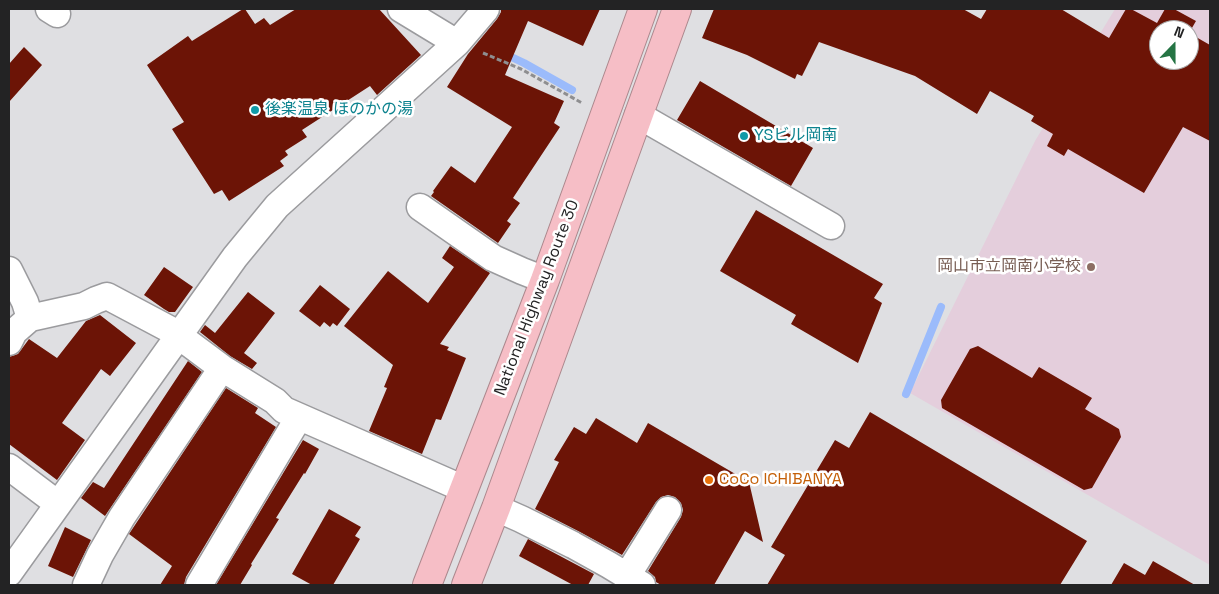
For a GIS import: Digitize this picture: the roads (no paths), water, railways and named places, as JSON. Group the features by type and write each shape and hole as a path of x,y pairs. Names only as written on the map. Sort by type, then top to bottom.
{"highway":[{"name":"National Highway Route 30","path":"427,585 545,280 642,9"},
{"name":"National Highway Route 30","path":"466,585 496,508 677,9"},
{"path":"531,315 561,327"}],"street":[{"path":"401,9 462,36"},
{"path":"9,573 235,258 278,206 462,36 486,9"},
{"path":"638,115 831,226"},
{"path":"420,207 493,258 522,272 545,280"},
{"path":"9,270 25,302 30,318"},
{"path":"9,342 14,332 30,318 84,306 108,296 171,330 222,368 275,401 284,410 464,488"},
{"path":"86,585 100,555 122,517 222,368"},
{"path":"199,585 299,417"},
{"path":"9,467 58,504"},
{"path":"496,508 572,544 634,581 668,510"}],"waterway":[{"path":"505,54 572,90"},
{"path":"906,394 941,307"}],"place":[{"name":"後楽温泉 ほのかの湯","path":"255,110"},
{"name":"YSビル岡南","path":"744,136"},
{"name":"岡山市立岡南小学校","path":"1091,267"},
{"name":"CoCo ICHIBANYA","path":"709,480"}]}
